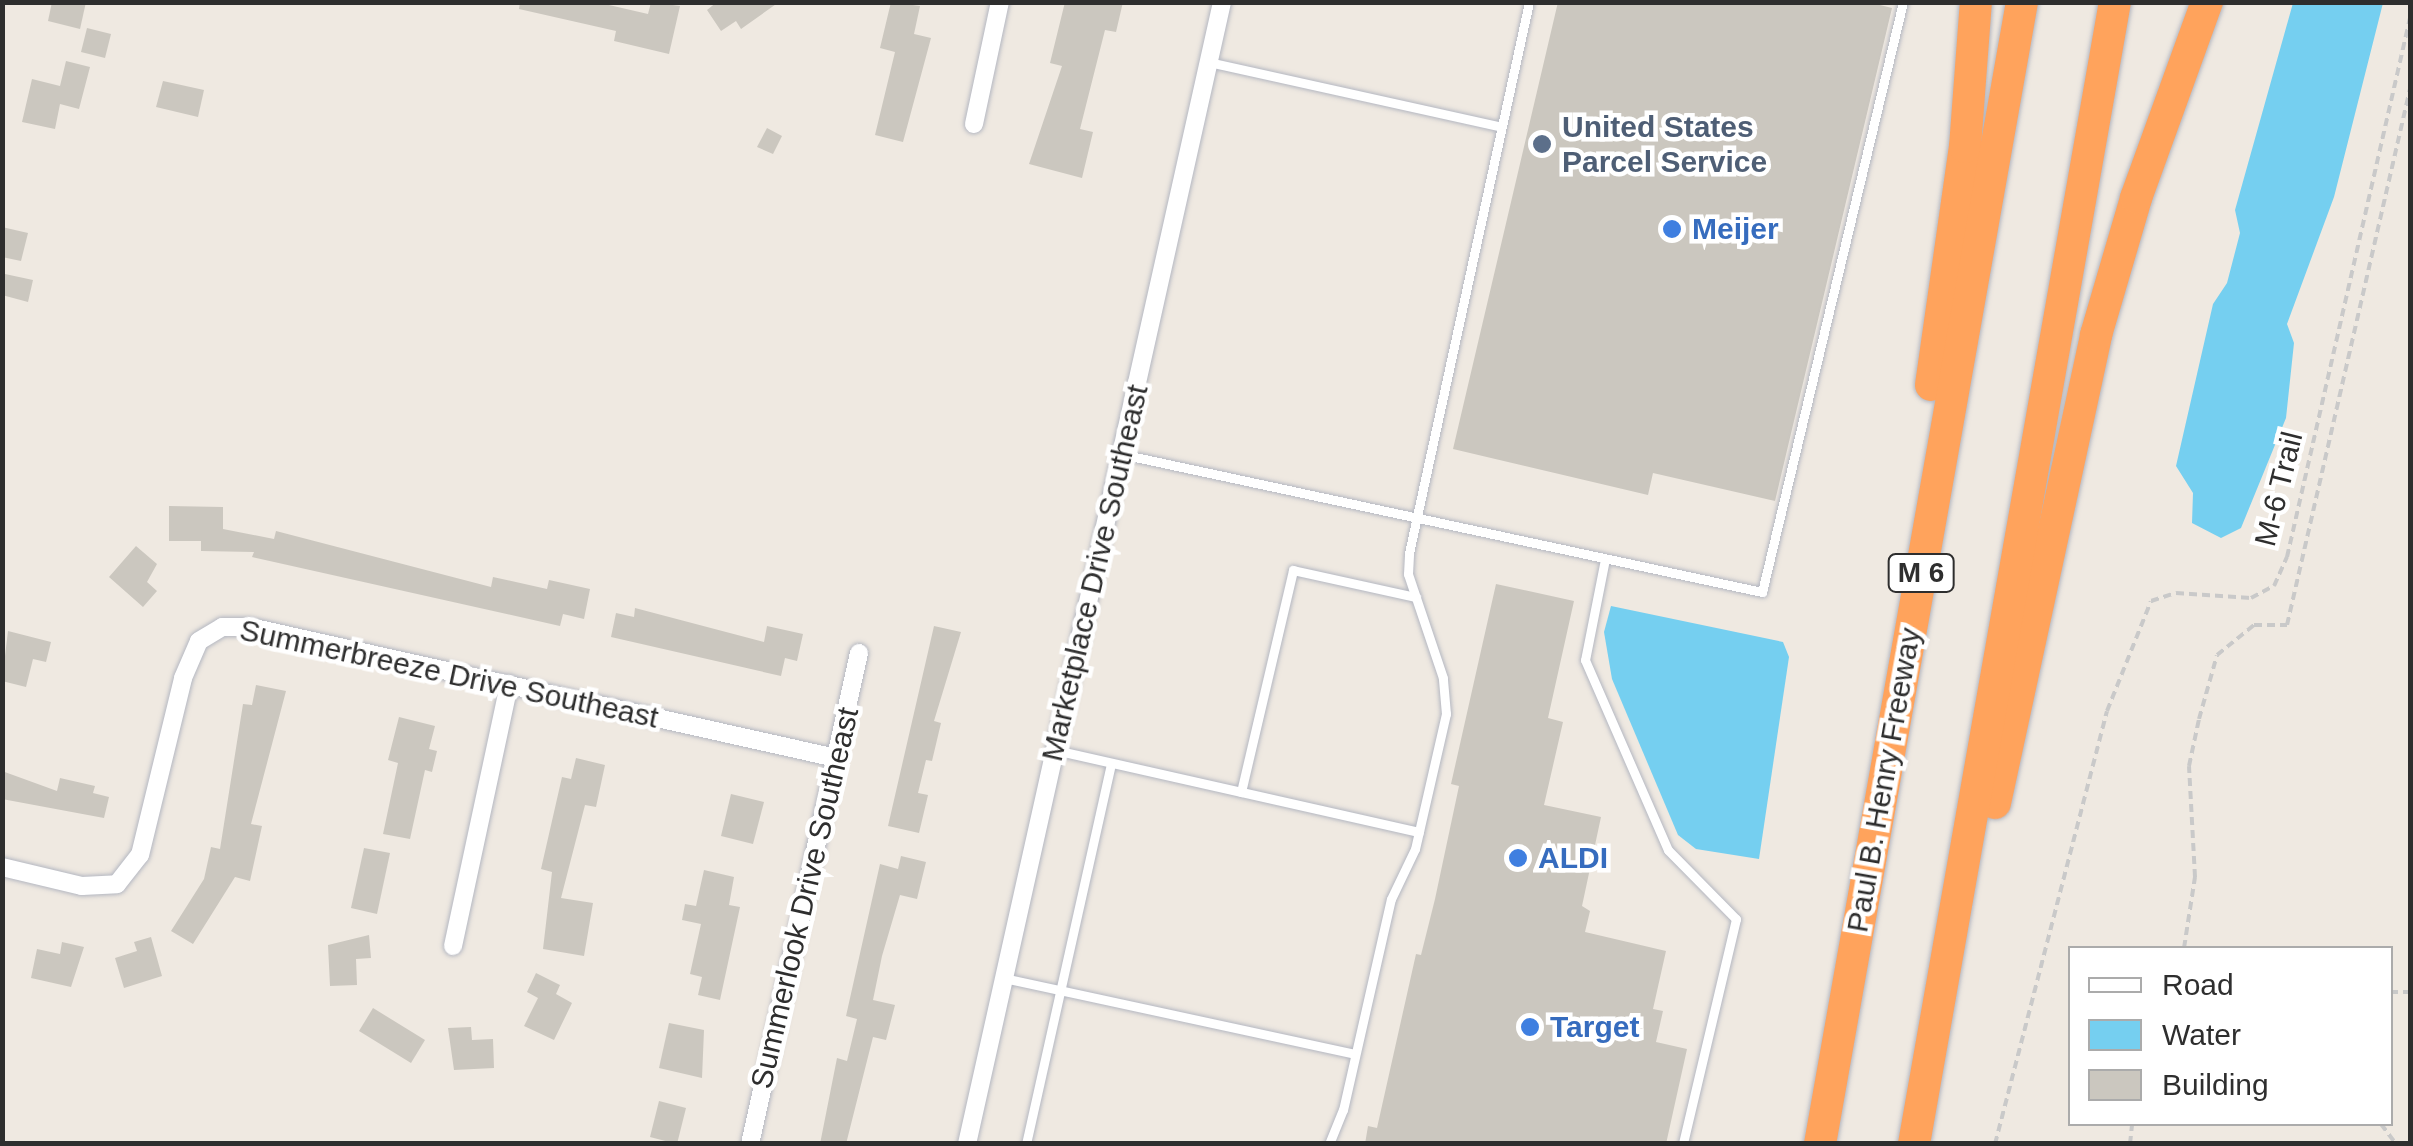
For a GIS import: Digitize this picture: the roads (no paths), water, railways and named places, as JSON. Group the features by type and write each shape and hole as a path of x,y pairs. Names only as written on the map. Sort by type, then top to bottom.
{"highway":[{"path":"1830,1078 1853,886 1956,225 1976,2"},
{"name":"Paul B. Henry Freeway","path":"1820,1144 2022,2"},
{"path":"1914,1144 2115,2"},
{"path":"1920,1108 1982,864 2096,335 2136,198 2207,2"}],"street":[{"path":"974,124 1000,2"},
{"name":"Marketplace Drive Southeast","path":"967,1144 1222,2"},
{"name":"Summerbreeze Drive Southeast","path":"2,867 82,886 116,884 140,855 182,678 199,641 222,627 250,627 836,758"},
{"name":"Summerlook Drive Southeast","path":"750,1144 860,653"},
{"path":"453,946 509,684"}],"lane":[{"path":"1328,1144 1355,1054 1391,899 1419,832 1446,714 1443,678 1408,574 1416,520 1529,2"},
{"path":"1121,454 1762,592 1903,2"},
{"path":"1209,62 1501,126"},
{"path":"1605,559 1585,660 1668,850 1736,918 1683,1144"},
{"path":"1241,792 1293,570 1416,597"},
{"path":"1055,750 1419,832"},
{"path":"1026,1144 1111,763"},
{"path":"1004,978 1355,1054"}],"water":[{"path":"2293,3 2383,3 2334,197 2287,324 2294,343 2286,418 2241,528 2221,538 2192,523 2193,493 2176,466 2213,304 2227,283 2240,233 2235,210"},
{"path":"1611,606 1783,642 1789,657 1759,859 1696,849 1678,835 1612,679 1604,632"}],"place":[{"name":"United States Parcel Service","path":"1542,144"},
{"name":"Meijer","path":"1672,229"},
{"name":"ALDI","path":"1518,858"},
{"name":"Target","path":"1530,1027"}]}
